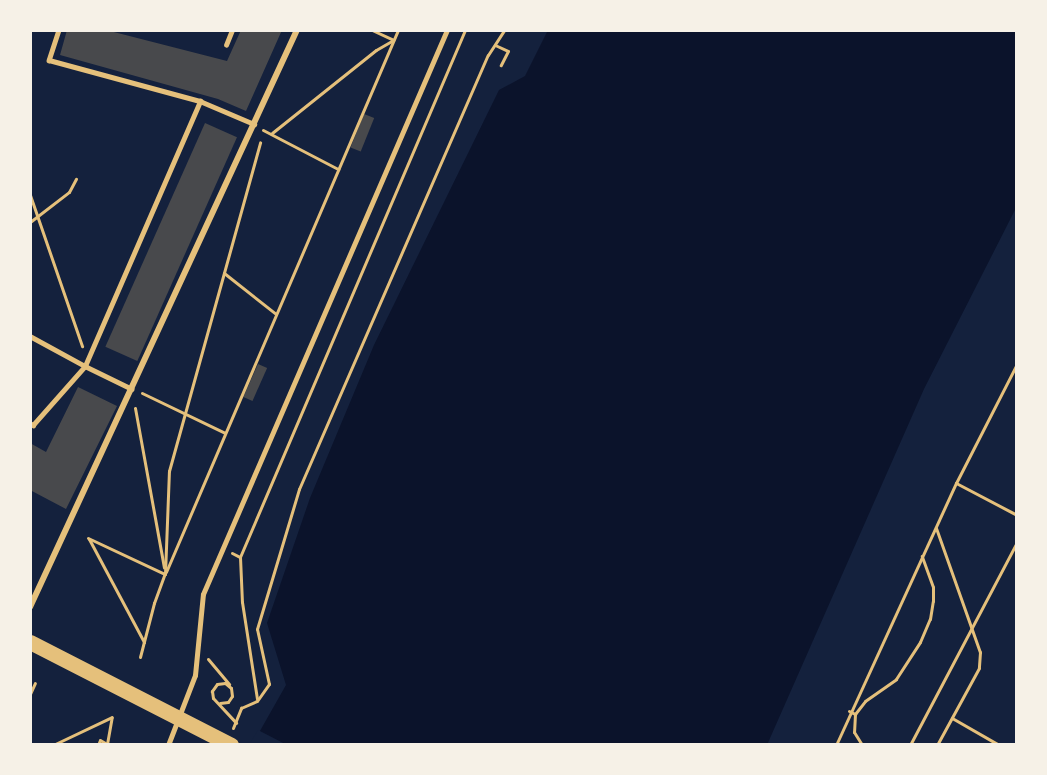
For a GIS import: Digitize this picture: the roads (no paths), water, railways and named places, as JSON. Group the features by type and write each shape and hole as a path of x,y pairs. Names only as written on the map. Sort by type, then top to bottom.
{"main road":[{"path":"30,642 231,745"}],"street":[{"path":"30,607 297,30"},
{"path":"168,745 195,675 203,594 447,30"}],"lane":[{"path":"59,30 49,60 200,101 254,124"},
{"path":"226,45 232,30"},
{"path":"30,423 33,424 85,366 86,359 200,101"},
{"path":"30,336 132,389"}],"water":[{"path":"548,30 1017,30 1017,206 924,389 767,745 252,745 286,685 267,623 310,498 374,345 499,90 525,76"}]}
